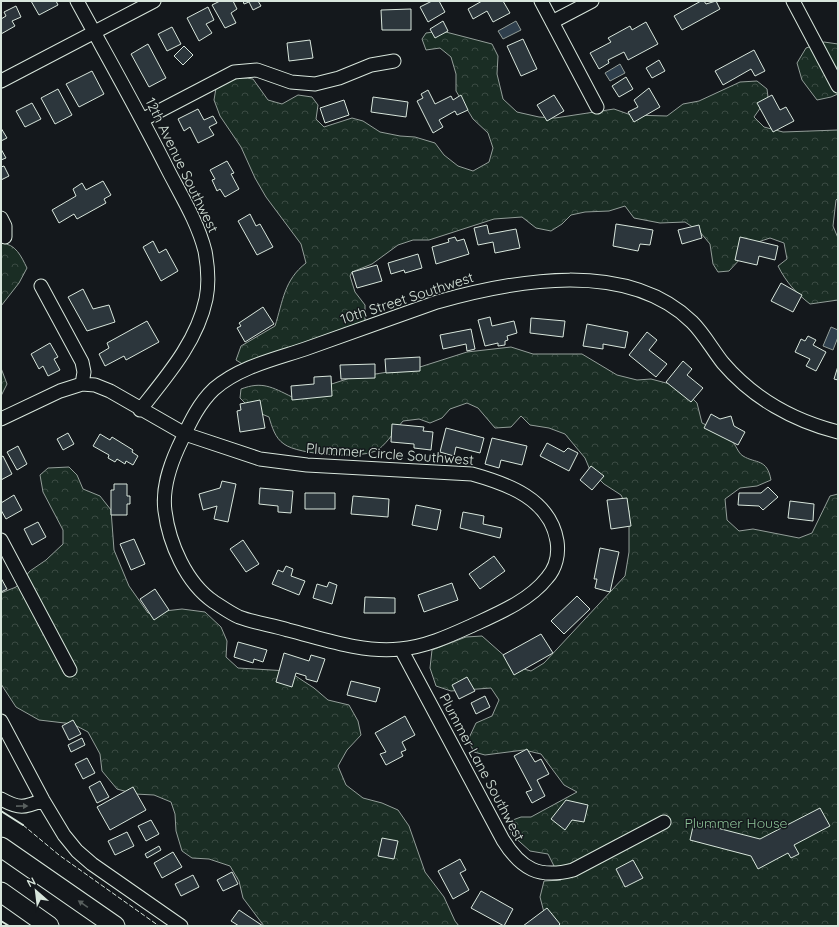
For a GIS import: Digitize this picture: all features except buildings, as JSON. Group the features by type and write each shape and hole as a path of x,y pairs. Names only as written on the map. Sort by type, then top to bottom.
{"highway":[{"path":"1,846 115,926"},
{"path":"1,892 49,926"}],"street":[{"name":"12th Avenue Southwest","path":"77,1 142,120 200,236 205,251 208,282 204,305 194,332 166,377 140,410"},
{"path":"1,81 154,1"},
{"path":"541,1 597,107"},
{"path":"552,22 592,1"},
{"path":"793,1 838,86"},
{"path":"142,120 221,78 239,71 257,70 291,82 315,84 340,78 371,66 394,61"},
{"path":"1,218 5,226 6,237"},
{"name":"10th Street Southwest","path":"185,434 203,401 215,388 241,372 258,365 437,302 495,288 559,280 597,282 618,285 663,301 692,322 730,370 760,396 778,408 805,422 838,432"},
{"path":"1,419 60,391 82,384 84,372 82,362 41,286"},
{"name":"Plummer Circle Southwest","path":"82,384 95,385 110,391 140,410 185,434 260,459 380,470 439,471 472,474 494,480 524,494 533,500 552,522 556,535 557,557 553,570 548,578 534,591 493,616 449,636 401,649 350,646 239,617 225,610 203,593 189,574 170,533 164,503 169,473 185,434"},
{"path":"1,540 70,670"},
{"name":"Plummer Lane Southwest","path":"401,649 503,840 521,864 544,874 562,873 573,870 664,822"},
{"path":"1,721 43,800 64,835 77,851 92,864 181,926"},
{"path":"1,799 16,807 26,807 43,800"}],"green space":[{"path":"442,31 492,44 498,56 497,74 503,99 517,112 539,117 555,118 614,109 631,115 667,116 683,104 699,101 740,82 757,81 767,89 768,97 754,117 764,127 783,132 838,130 838,198 836,200 833,226 838,238 838,300 810,304 800,296 788,282 778,266 787,259 784,243 770,238 755,243 729,271 718,272 713,264 710,244 700,232 685,222 660,223 634,218 625,206 609,211 585,212 571,215 562,224 551,231 536,228 522,217 494,219 429,240 413,240 398,245 372,264 352,272 350,276 355,292 365,305 365,323 244,365 236,360 241,346 275,326 285,292 293,276 306,263 301,244 266,197 255,178 241,147 220,116 214,100 216,88 233,79 248,78 253,79 268,100 282,104 298,95 312,97 318,105 316,119 324,127 352,118 363,121 380,132 415,137 435,143 444,155 458,166 473,171 489,162 493,148 488,133 473,119 456,91 456,74 451,57 440,48 426,50 422,39 426,33"},
{"path":"824,42 838,44 838,94 817,100 802,80 797,63 806,48"},
{"path":"1,243 14,248 20,255 27,268 19,283 1,306"},
{"name":"Plummer House","path":"511,347 533,354 582,354 617,375 637,380 651,379 670,384 686,392 697,403 702,423 725,435 733,443 741,455 764,465 769,473 771,480 757,486 740,488 725,499 727,520 739,531 753,529 799,538 812,533 830,496 838,494 838,926 545,926 546,920 540,897 544,881 561,880 548,854 530,851 511,834 510,821 521,817 531,817 577,792 564,785 541,754 524,750 485,755 474,752 468,740 476,723 492,716 499,700 491,688 451,691 436,686 430,668 432,650 466,637 482,636 517,667 531,671 544,663 625,576 629,552 629,511 621,495 604,484 590,470 585,458 565,434 549,428 530,425 521,416 511,427 495,428 478,408 467,403 450,409 442,418 430,423 419,419 403,421 379,449 360,454 332,455 303,451 284,444 276,435 269,417 252,410 240,398 241,389 255,385 267,386 292,397 350,378 420,367 467,352"},
{"path":"1,368 7,384 1,396"},
{"path":"69,467 77,475 83,489 100,496 111,510 114,550 129,586 148,613 182,609 205,612 221,627 227,641 226,657 238,668 288,671 314,688 328,700 349,705 358,721 361,735 347,750 338,766 346,785 363,798 382,803 398,810 409,826 425,872 444,897 455,921 459,926 264,926 243,898 239,881 230,866 209,859 192,858 182,851 176,831 175,814 171,802 154,795 135,794 117,789 102,771 100,754 88,732 73,724 39,720 16,707 1,684 1,593 16,587 30,571 46,560 63,544 63,530 43,492 40,475 48,468"}],"water":[{"path":"516,21 521,30 503,39 498,31"},
{"path":"620,64 625,73 610,81 605,73"},
{"path":"831,327 838,330 838,337 833,350 823,346"}],"fence":[{"path":"23,825 59,855 159,926"}],"wall":[{"path":"1,811 23,825"},
{"path":"1,921 9,926"}]}
